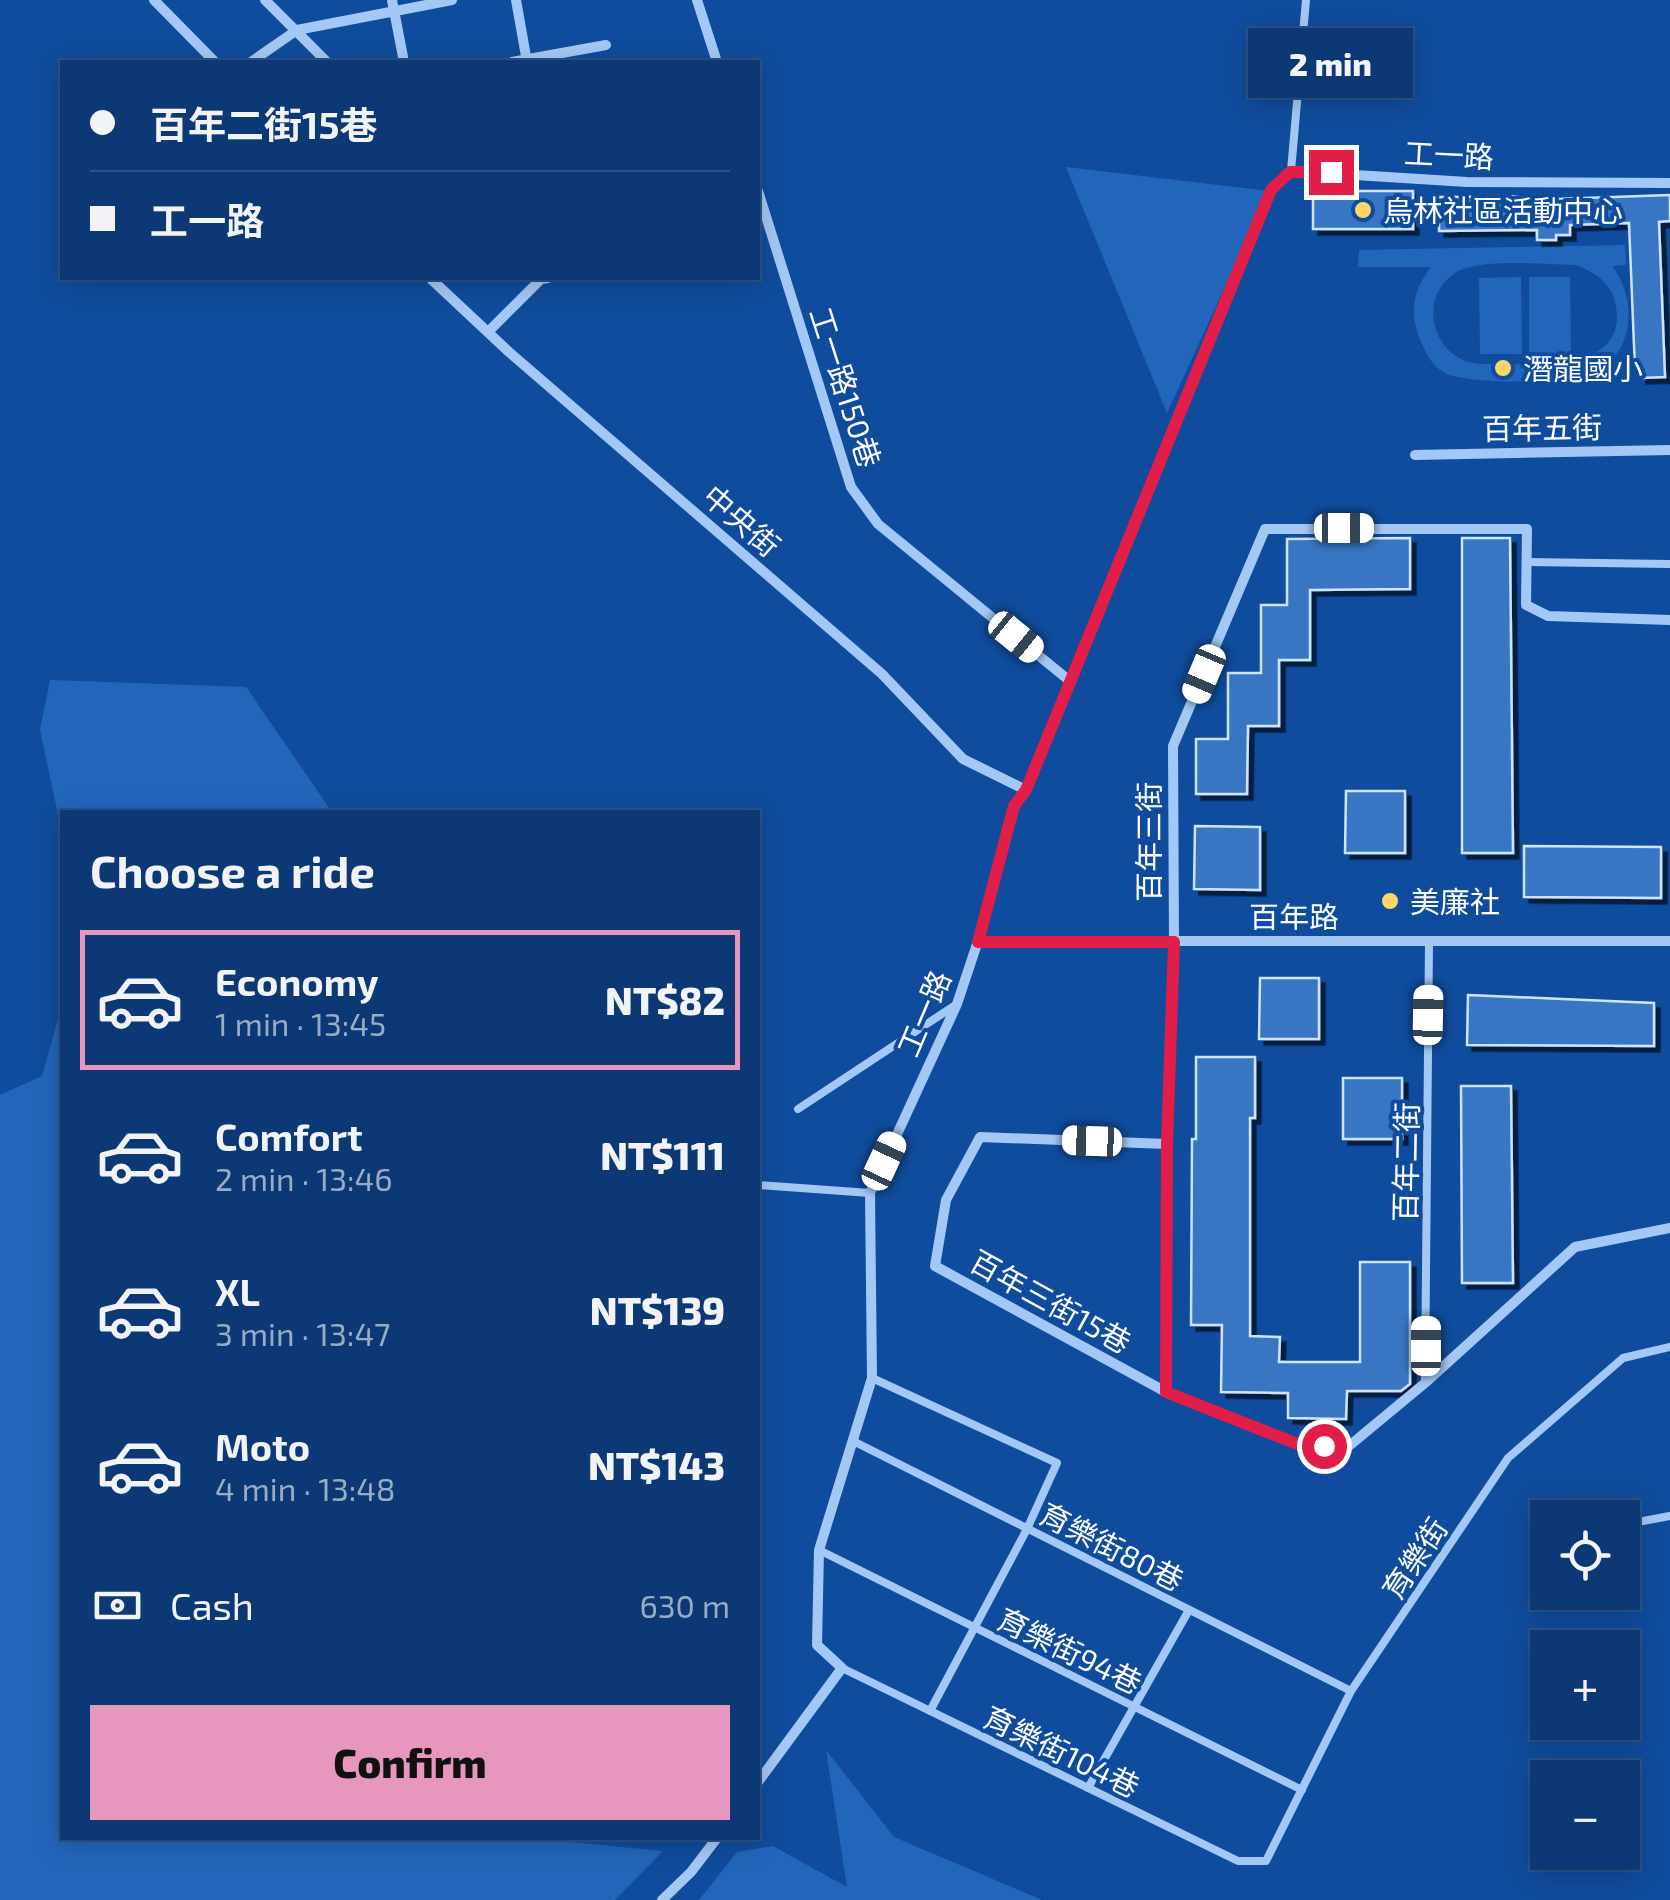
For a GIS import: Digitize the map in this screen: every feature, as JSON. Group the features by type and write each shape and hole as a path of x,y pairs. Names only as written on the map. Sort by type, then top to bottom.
{"street":[{"path":"154,0 213,60"},
{"path":"266,0 325,60"},
{"path":"254,60 297,30 393,6 452,0"},
{"path":"516,0 527,60"},
{"path":"697,0 716,60"},
{"path":"393,6 404,60"},
{"path":"532,60 606,45"},
{"name":"工一路","path":"842,1668 817,1645 819,1550 872,1378 870,1192 957,1004 978,942 1014,806 1026,790 1271,190 1290,172 1467,182 1670,183"},
{"name":"工一路150巷","path":"760,198 851,487 878,524 1071,682"},
{"name":"中央街","path":"432,280 882,674 963,759 1026,790"},
{"path":"488,332 541,280"},
{"name":"百年五街","path":"1415,454 1670,450"},
{"name":"百年三街","path":"1166,1392 1167,1144 1174,942 1172,746 1265,528 1528,528 1527,562"},
{"path":"1527,562 1526,605 1548,616 1670,620"},
{"name":"百年路","path":"978,942 1670,942"},
{"name":"百年三街15巷","path":"1166,1392 935,1266 946,1200 980,1136 1167,1144"},
{"path":"1166,1392 1300,1445 1349,1446 1575,1247 1670,1228"},
{"path":"760,1779 842,1668"},
{"path":"662,1900 691,1872 715,1840"}],"lane":[{"path":"1290,172 1306,0"},
{"path":"1527,562 1670,564"},
{"name":"百年二街","path":"1425,1383 1429,942"},
{"path":"798,1110 957,1004"},
{"path":"760,1186 870,1192"},
{"name":"育樂街","path":"1266,1861 1351,1691 1508,1458 1623,1358 1670,1348"},
{"path":"872,1378 1057,1463 1028,1529 930,1711"},
{"name":"育樂街80巷","path":"853,1441 1351,1691"},
{"path":"1640,1522 1670,1516"},
{"name":"育樂街94巷","path":"819,1550 1302,1790"},
{"path":"1088,1788 1189,1610"},
{"name":"育樂街104巷","path":"842,1668 1238,1861 1266,1861"}],"shaded area":[{"path":"1066,167 1269,191 1167,413"},
{"path":"1625,245 1626,265 1612,266 1626,293 1625,338 1609,363 1584,376 1545,381 1457,377 1445,373 1426,353 1414,317 1417,291 1431,267 1358,267 1359,250","holes":["1480,265 1576,265 1607,285 1616,306 1615,329 1606,344 1591,355 1547,364 1484,364 1467,361 1442,343 1433,314 1435,299 1455,273"]},
{"path":"1521,277 1522,354 1480,354 1479,278"},
{"path":"1529,277 1570,277 1571,353 1529,354"},
{"path":"50,680 246,687 331,810 60,810 60,824 40,730"},
{"path":"60,1012 60,1840 550,1840 663,1851 615,1900 0,1900 0,1095 42,1076"},
{"path":"826,1750 894,1837 1042,1900 699,1900 737,1852 773,1846 847,1887"}],"building":[{"name":"烏林社區活動中心","path":"1313,191 1413,191 1413,229 1313,229"},
{"path":"1670,195 1670,221 1659,222 1665,377 1641,378 1641,370 1635,370 1629,223 1570,225 1570,235 1556,235 1556,240 1537,240 1537,230 1439,231 1439,197 1557,199"},
{"path":"1410,538 1410,589 1310,590 1310,660 1279,660 1279,726 1248,726 1247,794 1196,794 1196,739 1228,739 1228,673 1261,673 1261,605 1287,605 1287,539"},
{"path":"1462,538 1510,538 1513,853 1462,853"},
{"path":"1346,791 1405,791 1405,853 1345,853"},
{"path":"1195,826 1260,827 1260,890 1194,889"},
{"path":"1524,846 1661,847 1661,898 1524,897"},
{"path":"1260,978 1319,978 1319,1039 1259,1039"},
{"path":"1468,995 1654,1003 1654,1046 1467,1045"},
{"path":"1196,1057 1255,1057 1255,1118 1250,1118 1250,1336 1280,1337 1279,1362 1360,1362 1360,1262 1410,1262 1410,1384 1401,1391 1347,1391 1346,1419 1288,1418 1288,1393 1221,1392 1222,1325 1191,1325"},
{"path":"1343,1078 1402,1078 1402,1139 1343,1139"},
{"path":"1461,1086 1511,1086 1513,1283 1462,1283"}],"place":[{"name":"烏林社區活動中心","path":"1363,210"},
{"name":"潛龍國小","path":"1503,368"},
{"name":"美廉社","path":"1390,901"}],"route":[{"path":"1324,1446 1300,1445 1166,1392 1167,1144 1174,942 978,942 1014,806 1026,790 1271,190 1290,172 1331,172"}]}
